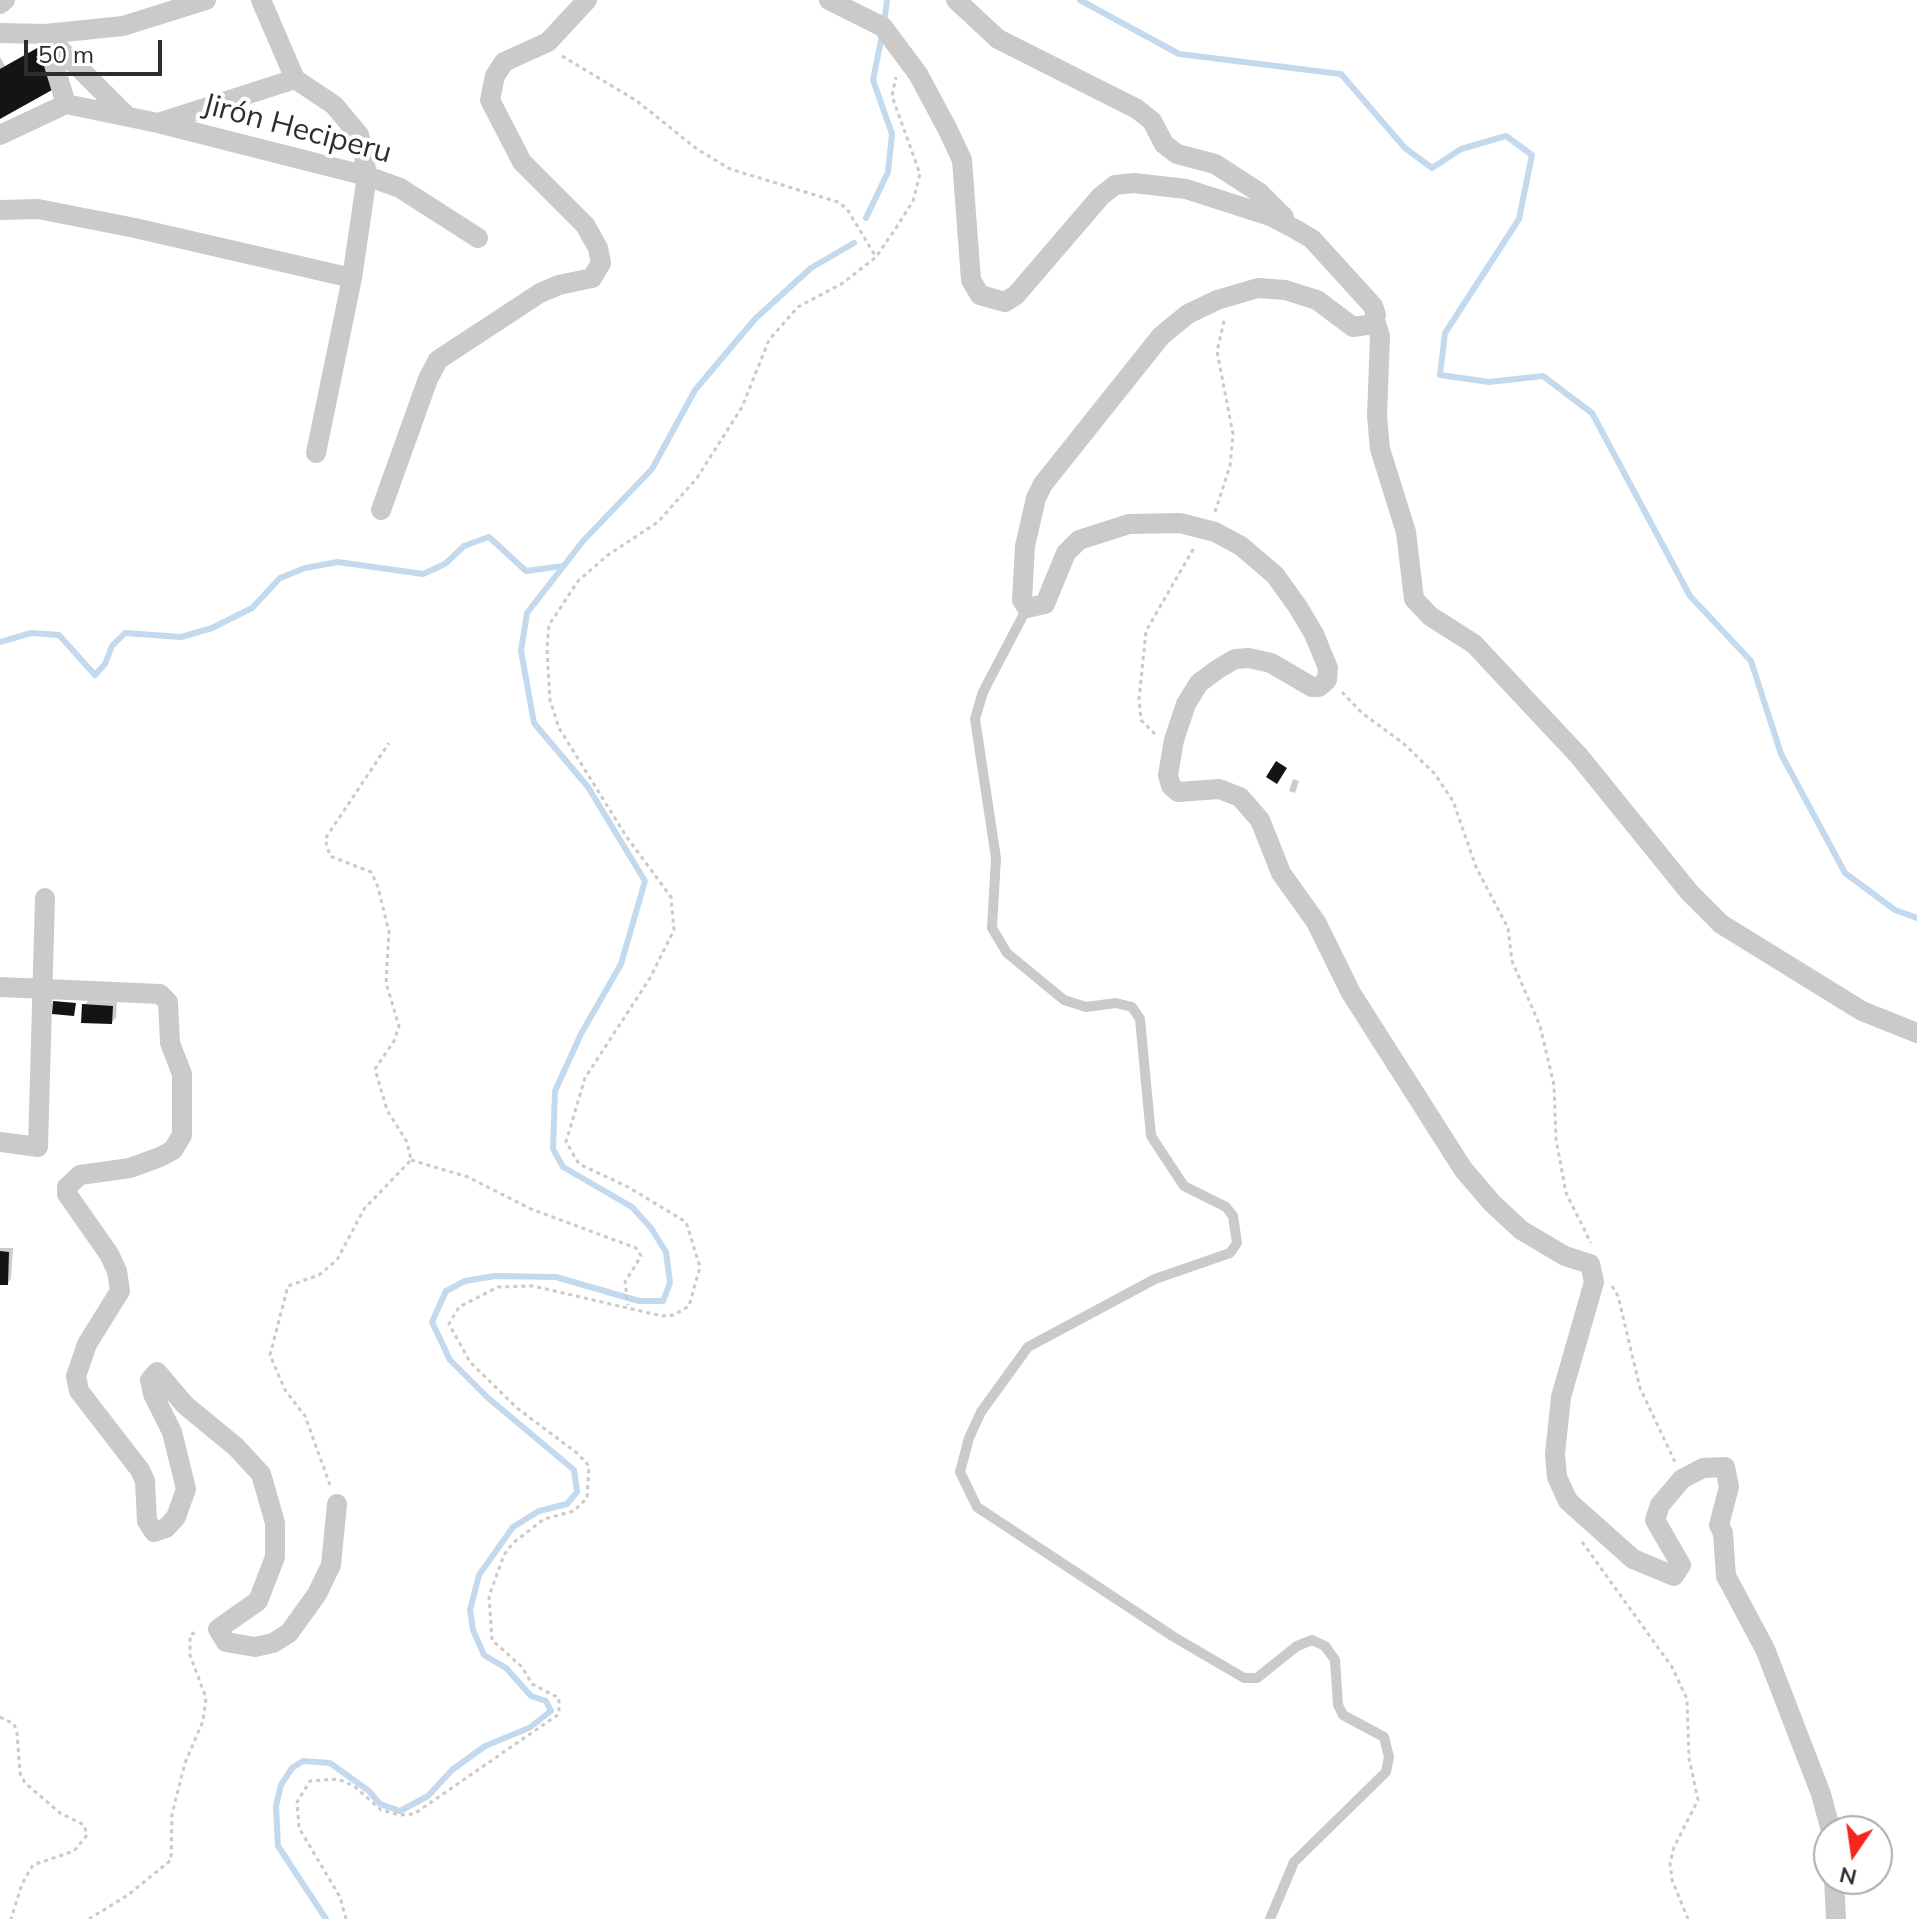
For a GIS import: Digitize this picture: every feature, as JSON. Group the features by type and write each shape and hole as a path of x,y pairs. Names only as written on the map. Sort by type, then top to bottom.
{"street":[{"path":"0,4 5,0"},
{"path":"0,33 45,34 123,26 206,0"},
{"path":"261,0 295,79 334,105 359,135 367,176 352,278 316,453"},
{"path":"381,510 428,379 438,360 540,293 559,285 592,278 601,263 598,248 585,225 522,162 490,100 495,76 504,62 548,42 587,0"},
{"path":"829,0 883,27 929,93 962,160 971,280 980,295 990,300 1005,302 1027,286 1101,196 1115,185 1157,184 1186,189 1270,216 1312,239 1373,306 1380,336 1377,416 1380,449 1406,532 1414,599 1430,616 1474,644 1579,756 1690,893 1721,924 1862,1011 1917,1033"},
{"path":"956,0 998,39 1137,109 1152,121 1164,144 1177,154 1215,164 1227,171 1260,193 1295,229"},
{"path":"0,135 66,104 45,34"},
{"path":"45,34 128,117"},
{"path":"158,123 295,79"},
{"name":"Jirón Heciperu","path":"66,104 158,123 367,176 400,188 478,238"},
{"path":"0,210 38,209 352,278"},
{"path":"1375,320 1368,327 1353,327 1326,305 1302,294 1258,288 1208,304 1188,314 1161,336 1099,417 1051,470 1039,491 1030,519 1020,592 1027,608 1045,604 1066,553 1079,540 1129,524 1180,523 1215,532 1241,546 1275,575 1314,634 1328,668 1327,680 1319,687 1312,687 1271,663 1249,658 1235,659 1199,683 1186,704 1174,740 1168,775 1171,786 1178,792 1219,789 1240,797 1260,820 1281,873 1316,922 1351,993 1463,1169 1492,1203 1521,1230 1565,1256 1590,1264 1594,1282 1561,1397 1555,1454 1557,1477 1568,1501 1633,1559 1674,1576 1681,1565 1655,1520 1660,1505 1682,1479 1716,1465 1725,1467 1729,1476 1719,1525 1723,1533 1726,1576 1765,1649 1827,1815"},
{"path":"0,1142 38,1147 45,989 45,898"},
{"path":"0,987 160,994 168,1002 170,1043 182,1074 182,1135 173,1150 160,1157 130,1168 80,1175 67,1187 67,1194 109,1254 117,1271 120,1291 87,1344 76,1376 79,1391 140,1470 145,1481 147,1521 154,1532 166,1528 176,1517 186,1489 172,1432 153,1394 150,1380 157,1372 185,1405 236,1447 261,1474 275,1523 275,1557 258,1601 218,1629 226,1642 255,1647 273,1643 289,1633 317,1594 331,1565 337,1504"},
{"path":"1835,1895 1836,1919"}],"lane":[{"path":"1027,608 983,692 975,719 996,858 992,928 1007,953 1064,1000 1086,1007 1116,1003 1132,1007 1140,1019 1151,1136 1184,1186 1226,1207 1233,1216 1237,1243 1230,1253 1155,1279 1028,1347 981,1412 969,1438 960,1472 977,1507 1174,1637 1244,1678 1257,1678 1297,1646 1312,1640 1325,1646 1335,1660 1338,1705 1343,1715 1384,1737 1389,1757 1386,1772 1294,1862 1270,1919"}],"path":[{"path":"548,42 567,61 637,101 697,149 730,169 838,202 847,209 876,257"},
{"path":"346,1919 340,1897 299,1828 297,1802 310,1781 338,1779 354,1786 381,1810 400,1815 414,1814 559,1714 559,1698 532,1684 522,1667 492,1640 489,1596 496,1571 513,1543 544,1519 574,1511 587,1498 589,1466 577,1453 517,1408 470,1362 449,1324 459,1307 498,1287 554,1288 662,1316 674,1315 689,1306 700,1267 691,1229 670,1211 579,1164 566,1142 585,1078 650,978 674,930 671,897 626,836 559,728 550,700 549,625 578,581 658,522 697,478 742,407 769,340 798,307 843,283 876,257 913,201 920,174 892,96 901,50"},
{"path":"1327,680 1362,713 1403,743 1434,773 1453,801 1476,867 1508,928 1512,961 1528,1006 1540,1026 1554,1085 1556,1139 1566,1193 1592,1245"},
{"path":"389,743 325,839 330,856 371,872 378,887 389,932 386,983 399,1026 394,1041 375,1069 387,1110 407,1142 411,1160"},
{"path":"411,1160 468,1177 531,1209 636,1248 641,1256 625,1282 628,1305"},
{"path":"337,1504 305,1416 285,1390 270,1355 272,1343 288,1286 319,1275 337,1260 364,1209 411,1160"},
{"path":"1611,1285 1618,1296 1640,1388 1682,1479"},
{"path":"1576,1533 1629,1613 1672,1667 1687,1699 1689,1758 1698,1800 1674,1847 1670,1863 1672,1880 1688,1919"},
{"path":"89,1919 128,1895 171,1860 172,1814 185,1763 203,1721 206,1698 195,1673 189,1639 194,1632 218,1629"},
{"path":"0,1717 14,1724 20,1773 25,1783 60,1813 84,1825 87,1835 74,1851 33,1865 11,1919"}],"building":[{"path":"39,47 61,85 0,119 0,69"},
{"path":"1276,761 1287,768 1277,784 1266,777"},
{"path":"53,1001 76,1003 74,1016 52,1014"},
{"path":"82,1004 113,1006 112,1024 81,1023"},
{"path":"0,1251 9,1252 8,1285 0,1285"}],"waterway":[{"path":"884,24 887,0"},
{"path":"1080,0 1179,54 1341,74 1405,148 1432,168 1461,149 1506,136 1532,155 1519,219 1445,333 1440,375 1489,382 1543,376 1592,413 1690,596 1751,661 1781,754 1845,873 1895,910 1917,918"},
{"path":"866,218 888,172 892,134 873,80 882,35"},
{"path":"326,1919 278,1846 276,1806 281,1785 292,1768 303,1761 330,1763 369,1791 380,1804 400,1811 428,1796 452,1770 485,1746 529,1728 551,1711 546,1701 531,1696 506,1668 484,1655 473,1630 470,1610 479,1575 513,1527 539,1511 567,1504 577,1492 574,1470 487,1397 450,1360 432,1322 446,1291 465,1281 495,1276 556,1277 639,1301 663,1301 670,1283 666,1252 651,1228 632,1207 563,1167 553,1149 555,1091 581,1034 621,964 645,881 588,787 534,723 521,651 527,613 583,541 652,469 695,390 755,319 811,268 854,243"},
{"path":"0,642 31,633 59,635 95,675 105,664 112,646 125,633 181,637 212,628 252,608 280,578 305,568 338,562 423,574 445,564 464,546 489,537 526,571 563,566"}]}
